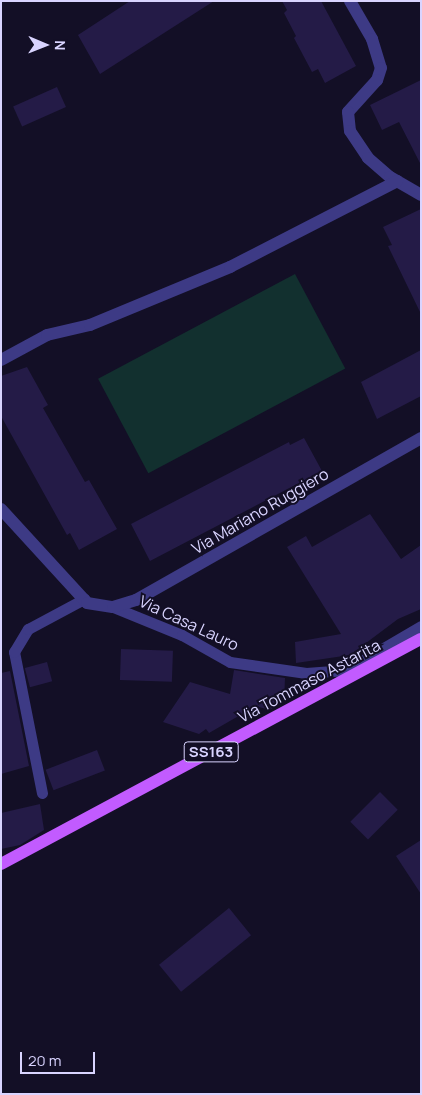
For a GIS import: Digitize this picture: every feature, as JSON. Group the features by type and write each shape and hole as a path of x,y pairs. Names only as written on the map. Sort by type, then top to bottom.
{"main road":[{"name":"Via Tommaso Astarita","path":"1,864 421,639"}],"street":[{"path":"350,1 372,39 381,68 377,80 348,112 350,131 368,158 397,181 421,195"},
{"path":"1,360 47,335 90,325 230,267 397,181"},
{"name":"Via Mariano Ruggiero","path":"113,607 136,600 421,438"},
{"path":"1,509 84,599"},
{"name":"Via Casa Lauro","path":"84,599 87,602 113,607"}],"lane":[{"path":"42,793 14,652 28,629 84,599"},
{"name":"Via Casa Lauro","path":"113,607 182,635 230,662 306,673 346,670 421,626"}],"green space":[{"path":"295,274 345,368 148,473 98,379"}],"building":[{"path":"130,1 214,1 100,74 78,35"},
{"path":"282,1 321,1 356,66 325,83 318,69 312,72 294,38 296,36 284,13 287,10"},
{"path":"421,80 421,165 399,122 382,130 370,105"},
{"path":"57,87 66,107 22,127 13,107"},
{"path":"421,209 421,314 388,246 392,245 383,227"},
{"path":"421,350 421,396 377,419 361,382"},
{"path":"27,367 48,405 43,408 85,482 89,480 117,529 79,550 70,533 67,535 1,416 1,376"},
{"path":"304,438 322,471 150,561 131,524 289,442 290,445"},
{"path":"370,514 401,559 421,545 421,609 398,619 350,655 296,663 295,642 341,634 287,547 306,536 312,547"},
{"path":"121,649 173,651 172,682 120,680"},
{"path":"47,662 52,681 30,687 25,668"},
{"path":"234,670 285,678 284,702 269,710 256,706 209,733 206,729 199,734 163,722 190,682 230,694"},
{"path":"10,671 29,766 1,774 1,673"},
{"path":"97,750 105,771 54,790 46,770"},
{"path":"380,792 398,810 368,839 350,822"},
{"path":"40,804 44,830 20,845 1,849 1,813"},
{"path":"421,840 421,894 396,856"},
{"path":"229,908 251,935 181,992 159,965"}]}
